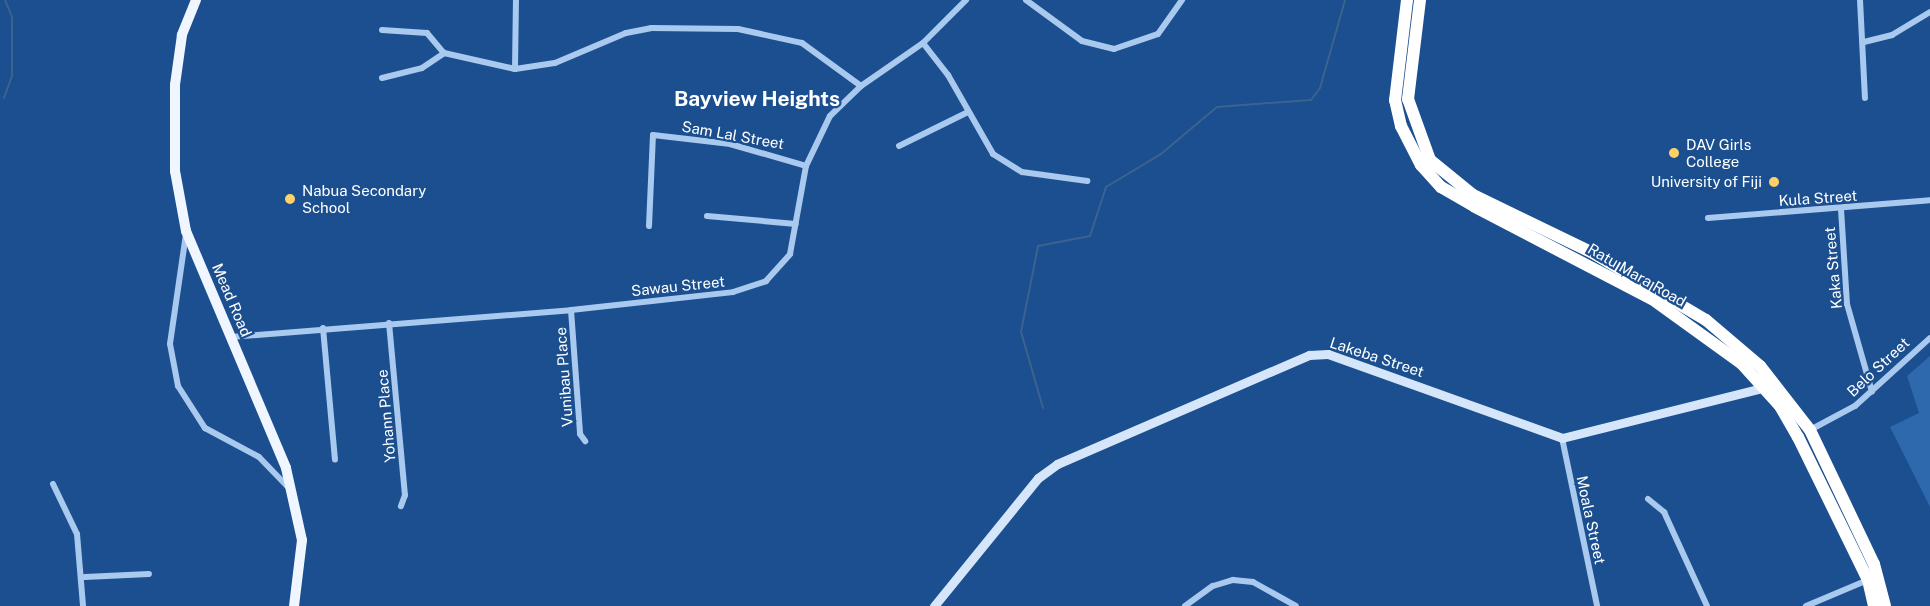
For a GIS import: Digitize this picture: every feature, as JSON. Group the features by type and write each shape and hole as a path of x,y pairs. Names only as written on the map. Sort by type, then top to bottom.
{"highway":[{"name":"Ratu Mara Road","path":"1407,0 1395,100 1405,137 1430,176 1475,207 1652,299 1720,345 1770,386"},
{"name":"Ratu Mara Road","path":"1420,0 1408,99 1430,160 1465,191 1593,253 1706,320 1770,386 1804,433 1874,564 1885,606"},
{"name":"Ratu Mara Road","path":"1804,433 1868,580 1874,606"}],"main road":[{"name":"Mead Road","path":"196,0 182,35 172,118 186,231 231,337 292,492 302,540 294,606"},
{"name":"Lakeba Street","path":"934,606 1038,478 1057,464 1309,355 1328,354 1562,438"},
{"path":"1562,438 1770,386"}],"street":[{"path":"515,69 516,0"},
{"name":"Sawau Street","path":"231,337 571,310 752,286 778,270 790,254 806,165 830,116 861,86 923,43 966,0"},
{"path":"1026,0 1082,41 1114,49 1158,34 1182,0"},
{"path":"1860,0 1864,42 1865,98"},
{"path":"1864,42 1893,35 1930,12"},
{"path":"382,30 427,33 444,53 515,69 555,63 626,33 712,27 802,43 861,86"},
{"path":"923,43 993,154 1007,165 1022,172 1087,181"},
{"path":"382,78 422,68 444,53"},
{"path":"899,146 968,112"},
{"name":"Sam Lal Street","path":"649,226 653,135 730,144 806,165"},
{"name":"Kula Street","path":"1708,218 1930,200"},
{"name":"Kaka Street","path":"1841,209 1847,304 1872,392"},
{"path":"707,216 796,224"},
{"path":"186,231 170,344 178,386 205,428 259,457 292,492"},
{"name":"Vunibau Place","path":"571,310 580,434 585,441"},
{"name":"Yohann Place","path":"389,324 405,495 401,506"},
{"path":"323,328 335,459"},
{"name":"Belo Street","path":"1804,433 1872,392 1930,338"},
{"name":"Moala Street","path":"1562,438 1597,606"},
{"path":"53,484 77,534 85,577 83,606"},
{"path":"1648,499 1664,512 1707,606"},
{"path":"85,577 150,574"},
{"path":"1185,606 1213,586 1233,580 1253,582 1296,606"},
{"path":"1806,606 1868,580"}],"shaded area":[{"path":"1930,356 1930,507 1890,427 1919,413 1907,376"}],"waterway":[{"path":"4,98 12,76 12,17 5,0"},
{"path":"1043,408 1021,332 1038,246 1090,236 1106,187 1161,154 1217,107 1311,100 1320,88 1345,0"}],"place":[{"name":"DAV Girls College","path":"1674,153"},
{"name":"University of Fiji","path":"1774,182"},
{"name":"Nabua Secondary School","path":"290,199"}],"district":[{"name":"Bayview Heights","path":"757,99"}]}
